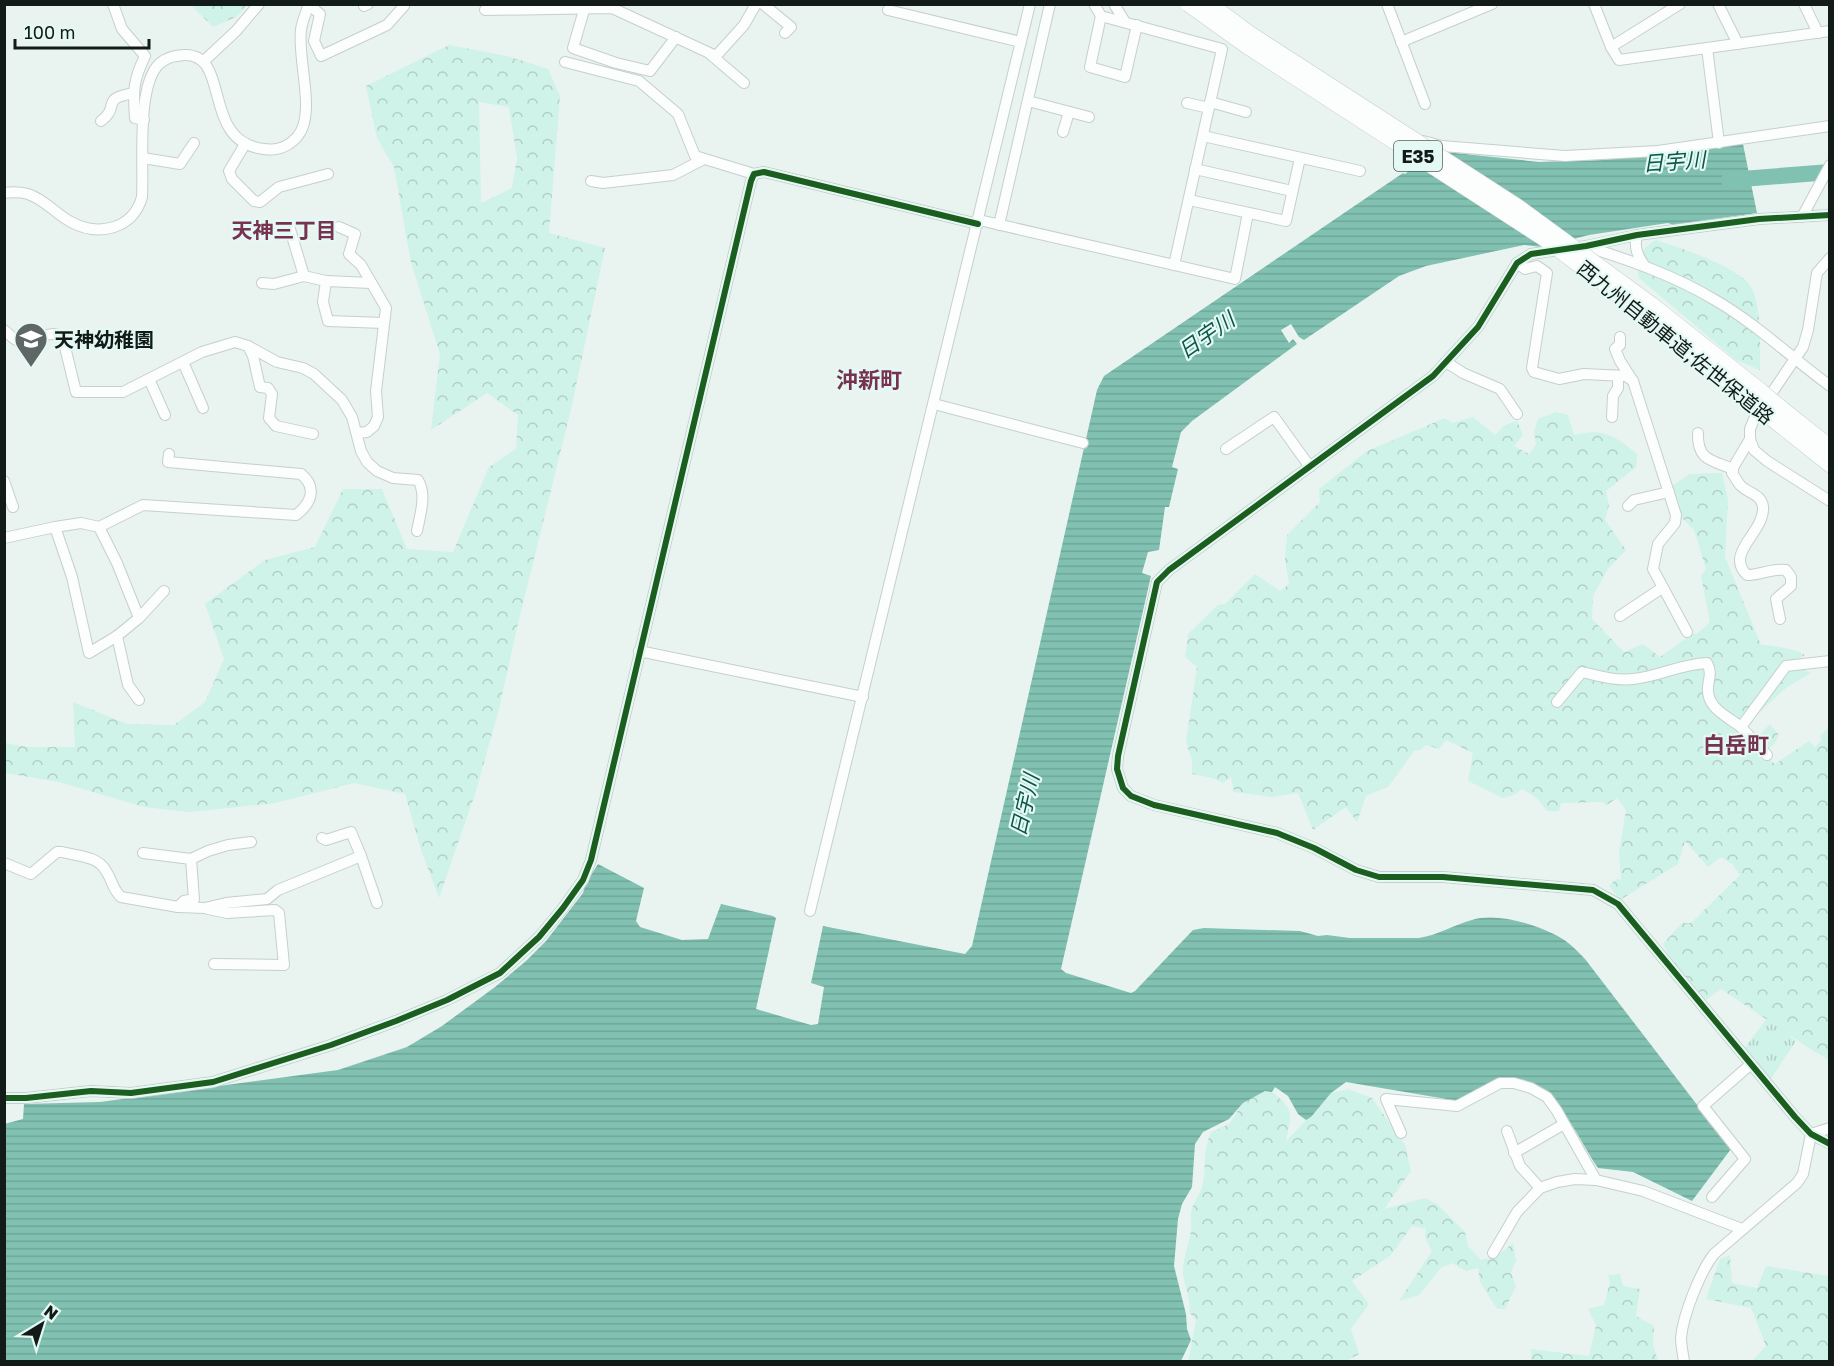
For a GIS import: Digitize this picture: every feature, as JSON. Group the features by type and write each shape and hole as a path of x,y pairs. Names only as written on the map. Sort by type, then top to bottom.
{"highway":[{"name":"西九州自動車道;佐世保道路","path":"1188,4 1245,45 1543,238 1648,309"},
{"name":"西九州自動車道;佐世保道路","path":"1210,4 1249,33 1517,206 1776,412 1830,447"},
{"name":"西九州自動車道;佐世保道路","path":"1776,412 1830,465"}],"street":[{"path":"113,4 122,29 145,56 135,77 134,93 135,118 144,120"},
{"path":"204,61 237,31 259,4"},
{"path":"4,193 28,194 71,222 87,228 101,230 118,227 131,218 139,208 142,194 146,93 153,70 172,56 193,55 204,61 210,72 224,121 232,134 255,148 275,149 287,146 298,137 306,118 301,32 309,5 320,14 314,41 321,57 387,25 404,6 403,4"},
{"path":"485,10 612,8 716,56 739,31 756,4"},
{"path":"763,4 791,27 785,33"},
{"path":"810,911 1030,4"},
{"path":"999,225 1050,4"},
{"path":"1094,4 1101,16 1090,67 1125,77 1137,25"},
{"path":"1114,4 1125,22"},
{"path":"1198,4 1388,130 1528,218 1587,246 1645,265 1675,278 1718,301 1830,386"},
{"path":"1387,4 1425,104"},
{"path":"1401,42 1492,4"},
{"path":"1594,4 1611,47 1620,60 1830,31"},
{"path":"1611,47 1680,4"},
{"path":"1718,4 1738,44"},
{"path":"1804,4 1818,33"},
{"path":"584,10 573,48 616,63 650,71 676,38"},
{"path":"888,10 1021,42"},
{"path":"1101,16 1222,48 1174,265"},
{"path":"1707,48 1719,143"},
{"path":"707,51 744,83"},
{"path":"565,62 639,81 678,114 695,156 754,174 764,172 1235,279 1248,213"},
{"path":"101,121 109,115 112,101 117,96 134,93"},
{"path":"1028,101 1089,117"},
{"path":"1187,103 1246,112"},
{"path":"1064,132 1069,112"},
{"path":"1388,130 1442,146 1565,156 1658,151 1830,126"},
{"path":"1203,136 1360,171"},
{"path":"143,158 180,164 194,143"},
{"path":"245,144 229,171 232,179 254,201 260,202 279,187 328,174"},
{"path":"1189,200 1286,221 1300,158"},
{"path":"591,181 603,183 673,175 704,159"},
{"path":"1804,215 1830,165"},
{"path":"1195,169 1293,191"},
{"path":"4,1098 91,1091 131,1093 213,1082 331,1045 426,1009 500,973 539,938 583,880 591,860 754,174"},
{"path":"1830,215 1759,219 1637,235 1587,246 1531,254 1518,263 1478,327 1432,376 1169,570 1157,582 1117,769 1123,788 1131,796 1154,805 1277,833 1314,848 1356,870 1379,877 1434,877 1593,890 1618,904 1811,1134 1830,1144"},
{"path":"290,226 304,276"},
{"path":"339,227 355,234 349,254 361,265 386,308 376,391 378,417 375,426 367,432 357,434"},
{"path":"1637,235 1635,243 1637,255 1645,265"},
{"path":"1830,258 1817,273 1803,347 1754,418 1750,429 1750,439 1754,450 1767,461 1830,501"},
{"path":"1518,263 1525,268 1537,266 1547,273 1532,368 1534,372 1559,379 1584,374 1626,376 1633,381"},
{"path":"262,283 274,284 304,276 326,281 371,283"},
{"path":"326,281 323,302 328,321 384,323"},
{"path":"4,330 16,341 25,342 53,333 59,334 63,339 76,392 123,392 202,352 235,342 248,346 277,362 303,368 314,374 342,400 352,417 361,451 367,462 377,471 393,478 418,480 421,486 422,506 417,531"},
{"path":"1620,337 1620,345 1615,349 1633,381 1676,515 1675,523 1658,544 1653,569 1687,632"},
{"path":"248,346 253,356 260,387 268,388 272,394 269,418 276,426 313,434"},
{"path":"183,362 203,408"},
{"path":"1446,362 1463,373 1500,389 1517,414"},
{"path":"1612,417 1612,396 1618,387 1618,376"},
{"path":"149,380 165,415"},
{"path":"934,404 1083,443"},
{"path":"1226,449 1274,417 1310,467"},
{"path":"1698,433 1698,448 1702,456 1733,469"},
{"path":"1750,439 1732,473 1742,486 1755,494 1763,508 1758,525 1741,554 1740,569 1747,575 1779,569 1786,570 1791,577 1791,586 1776,599 1780,619"},
{"path":"4,538 81,524 99,527 143,505 296,515 310,501 311,487 308,480 301,474 168,462 169,454"},
{"path":"4,481 13,507"},
{"path":"1628,506 1634,500 1669,492"},
{"path":"56,527 72,577 89,653 117,636 139,618 164,591"},
{"path":"99,527 117,562 139,618"},
{"path":"1620,616 1662,588"},
{"path":"117,636 128,685 139,700"},
{"path":"639,651 863,697"},
{"path":"1741,727 1786,666 1830,661"},
{"path":"1557,702 1582,672 1612,680 1635,679 1681,666 1707,663 1712,674 1708,695 1713,707 1741,727 1767,755"},
{"path":"322,838 326,840 351,832 377,903"},
{"path":"143,853 191,860 208,851 228,845 251,842"},
{"path":"4,862 31,873 57,852 96,860 106,870 116,892 121,897 227,913 275,909 279,913 284,965 214,964"},
{"path":"205,908 226,903 267,899 278,890 361,856"},
{"path":"178,907 184,901 194,899 191,860"},
{"path":"1712,1197 1746,1159 1703,1106 1751,1064"},
{"path":"1401,1132 1386,1099 1457,1106 1500,1083 1514,1083 1531,1088 1547,1097 1596,1180"},
{"path":"1514,1153 1564,1124"},
{"path":"1811,1134 1830,1128"},
{"path":"1507,1131 1520,1166 1540,1188"},
{"path":"1684,1362 1681,1339 1684,1323 1704,1267 1714,1254 1797,1183 1803,1174 1811,1134"},
{"path":"1492,1252 1517,1212 1540,1188 1575,1179 1596,1180 1642,1191 1742,1229"}],"green space":[{"path":"191,5 247,5 236,17 213,27"},
{"path":"449,45 507,56 548,69 560,96 549,233 605,248 572,405 499,709 476,791 439,898 421,850 405,794 354,783 275,803 190,812 144,807 59,782 5,773 5,743 28,747 75,747 73,702 127,724 174,725 205,702 224,659 205,604 265,560 315,547 343,489 382,489 407,549 453,552 489,467 516,449 518,415 487,393 431,430 440,354 411,263 394,167 377,138 366,86","holes":["479,102 509,107 517,158 512,188 481,203"]},
{"path":"1656,240 1722,265 1744,279 1751,287 1759,316 1760,370 1736,360 1639,278 1638,260 1646,247"},
{"path":"1556,412 1568,415 1574,435 1593,432 1608,435 1622,442 1637,454 1636,467 1606,491 1609,505 1605,520 1626,550 1608,569 1593,596 1592,619 1624,652 1643,644 1660,657 1692,634 1697,634 1710,622 1701,576 1706,569 1694,530 1680,516 1672,486 1690,474 1722,473 1728,500 1725,557 1761,645 1790,649 1805,655 1791,663 1811,673 1787,687 1739,731 1752,743 1770,724 1779,735 1774,744 1762,754 1775,764 1809,741 1815,747 1822,740 1820,736 1829,727 1829,1060 1721,989 1706,1000 1672,961 1663,944 1682,923 1691,923 1740,875 1732,864 1721,857 1708,867 1685,841 1678,864 1620,900 1609,886 1616,879 1621,880 1619,853 1626,810 1617,798 1607,805 1602,802 1561,803 1559,811 1547,811 1538,799 1522,789 1516,794 1503,798 1468,781 1473,753 1446,740 1439,749 1426,745 1421,750 1414,751 1389,786 1366,796 1357,822 1346,807 1313,830 1298,793 1272,797 1234,792 1231,777 1223,783 1192,774 1192,760 1186,742 1197,667 1185,657 1188,634 1218,605 1225,604 1255,574 1280,591 1289,584 1285,559 1287,535 1320,502 1319,489 1367,451 1445,418 1453,423 1473,417 1495,435 1505,425 1517,421 1523,435 1514,446 1529,454 1536,445 1534,431 1538,419"},
{"path":"1768,1017 1796,1041 1770,1080 1743,1050"},
{"path":"1348,1089 1372,1098 1405,1145 1411,1171 1384,1209 1425,1198 1437,1204 1465,1232 1468,1246 1481,1260 1496,1257 1513,1243 1516,1260 1511,1273 1516,1286 1505,1309 1497,1309 1480,1282 1478,1268 1466,1271 1452,1263 1441,1268 1419,1295 1399,1301 1432,1251 1425,1237 1426,1229 1412,1226 1391,1255 1352,1281 1369,1304 1351,1329 1359,1354 1345,1362 1188,1361 1196,1320 1189,1312 1183,1266 1191,1231 1191,1212 1202,1187 1206,1147 1211,1132 1229,1124 1243,1103 1265,1091 1272,1092 1280,1098 1288,1109 1290,1119 1286,1141 1311,1117 1331,1093"},
{"path":"1730,1255 1732,1283 1757,1288 1766,1266 1829,1276 1829,1361 1752,1361 1766,1346 1751,1308 1706,1299 1720,1259"},
{"path":"1620,1274 1623,1286 1640,1289 1636,1316 1654,1326 1653,1345 1658,1361 1531,1361 1531,1349 1589,1356 1596,1325 1588,1309 1604,1305 1610,1282 1608,1275"}],"water":[{"path":"1743,144 1757,213 1589,235 1542,247 1524,245 1426,266 1399,276 1304,340 1299,337 1291,324 1281,330 1289,343 1293,339 1297,344 1192,421 1181,432 1172,467 1178,469 1169,507 1165,507 1159,550 1148,552 1142,573 1151,576 1061,969 1066,973 1131,993 1193,930 1204,928 1300,931 1318,936 1350,938 1419,938 1472,920 1493,918 1518,921 1552,933 1564,940 1585,959 1731,1149 1692,1201 1633,1172 1598,1168 1561,1108 1535,1085 1520,1079 1497,1080 1458,1101 1346,1082 1331,1093 1306,1120 1298,1114 1288,1096 1275,1087 1272,1092 1265,1091 1243,1103 1229,1119 1203,1132 1195,1144 1192,1187 1182,1204 1178,1219 1174,1266 1191,1340 1181,1361 5,1362 4,1124 23,1119 24,1104 100,1102 338,1070 407,1047 442,1026 526,961 546,941 583,893 586,883 598,864 644,888 636,921 640,927 682,940 708,939 721,904 776,918 756,1009 811,1025 818,1024 824,987 811,983 823,926 965,954 972,946 1097,390 1104,376 1403,173 1405,174 1431,153 1446,152 1539,162 1603,160"}],"waterway":[{"name":"日宇川","path":"1729,180 1830,172"}],"cycle path":[{"path":"4,1098 91,1091 131,1093 213,1082 331,1045 396,1021 447,1000 500,973 539,937 563,908 583,880 591,860 754,174 764,172 978,224"},
{"path":"1830,215 1759,219 1637,235 1586,246 1531,254 1517,263 1478,327 1433,376 1169,570 1157,582 1117,769 1123,788 1131,796 1154,805 1277,833 1314,848 1356,870 1379,877 1443,877 1593,890 1618,904 1795,1117 1811,1134 1830,1144"}],"place":[{"name":"天神幼稚園","path":"31,368"}],"district":[{"name":"天神三丁目","path":"284,230"},
{"name":"沖新町","path":"869,379"},
{"name":"白岳町","path":"1736,744"}]}
